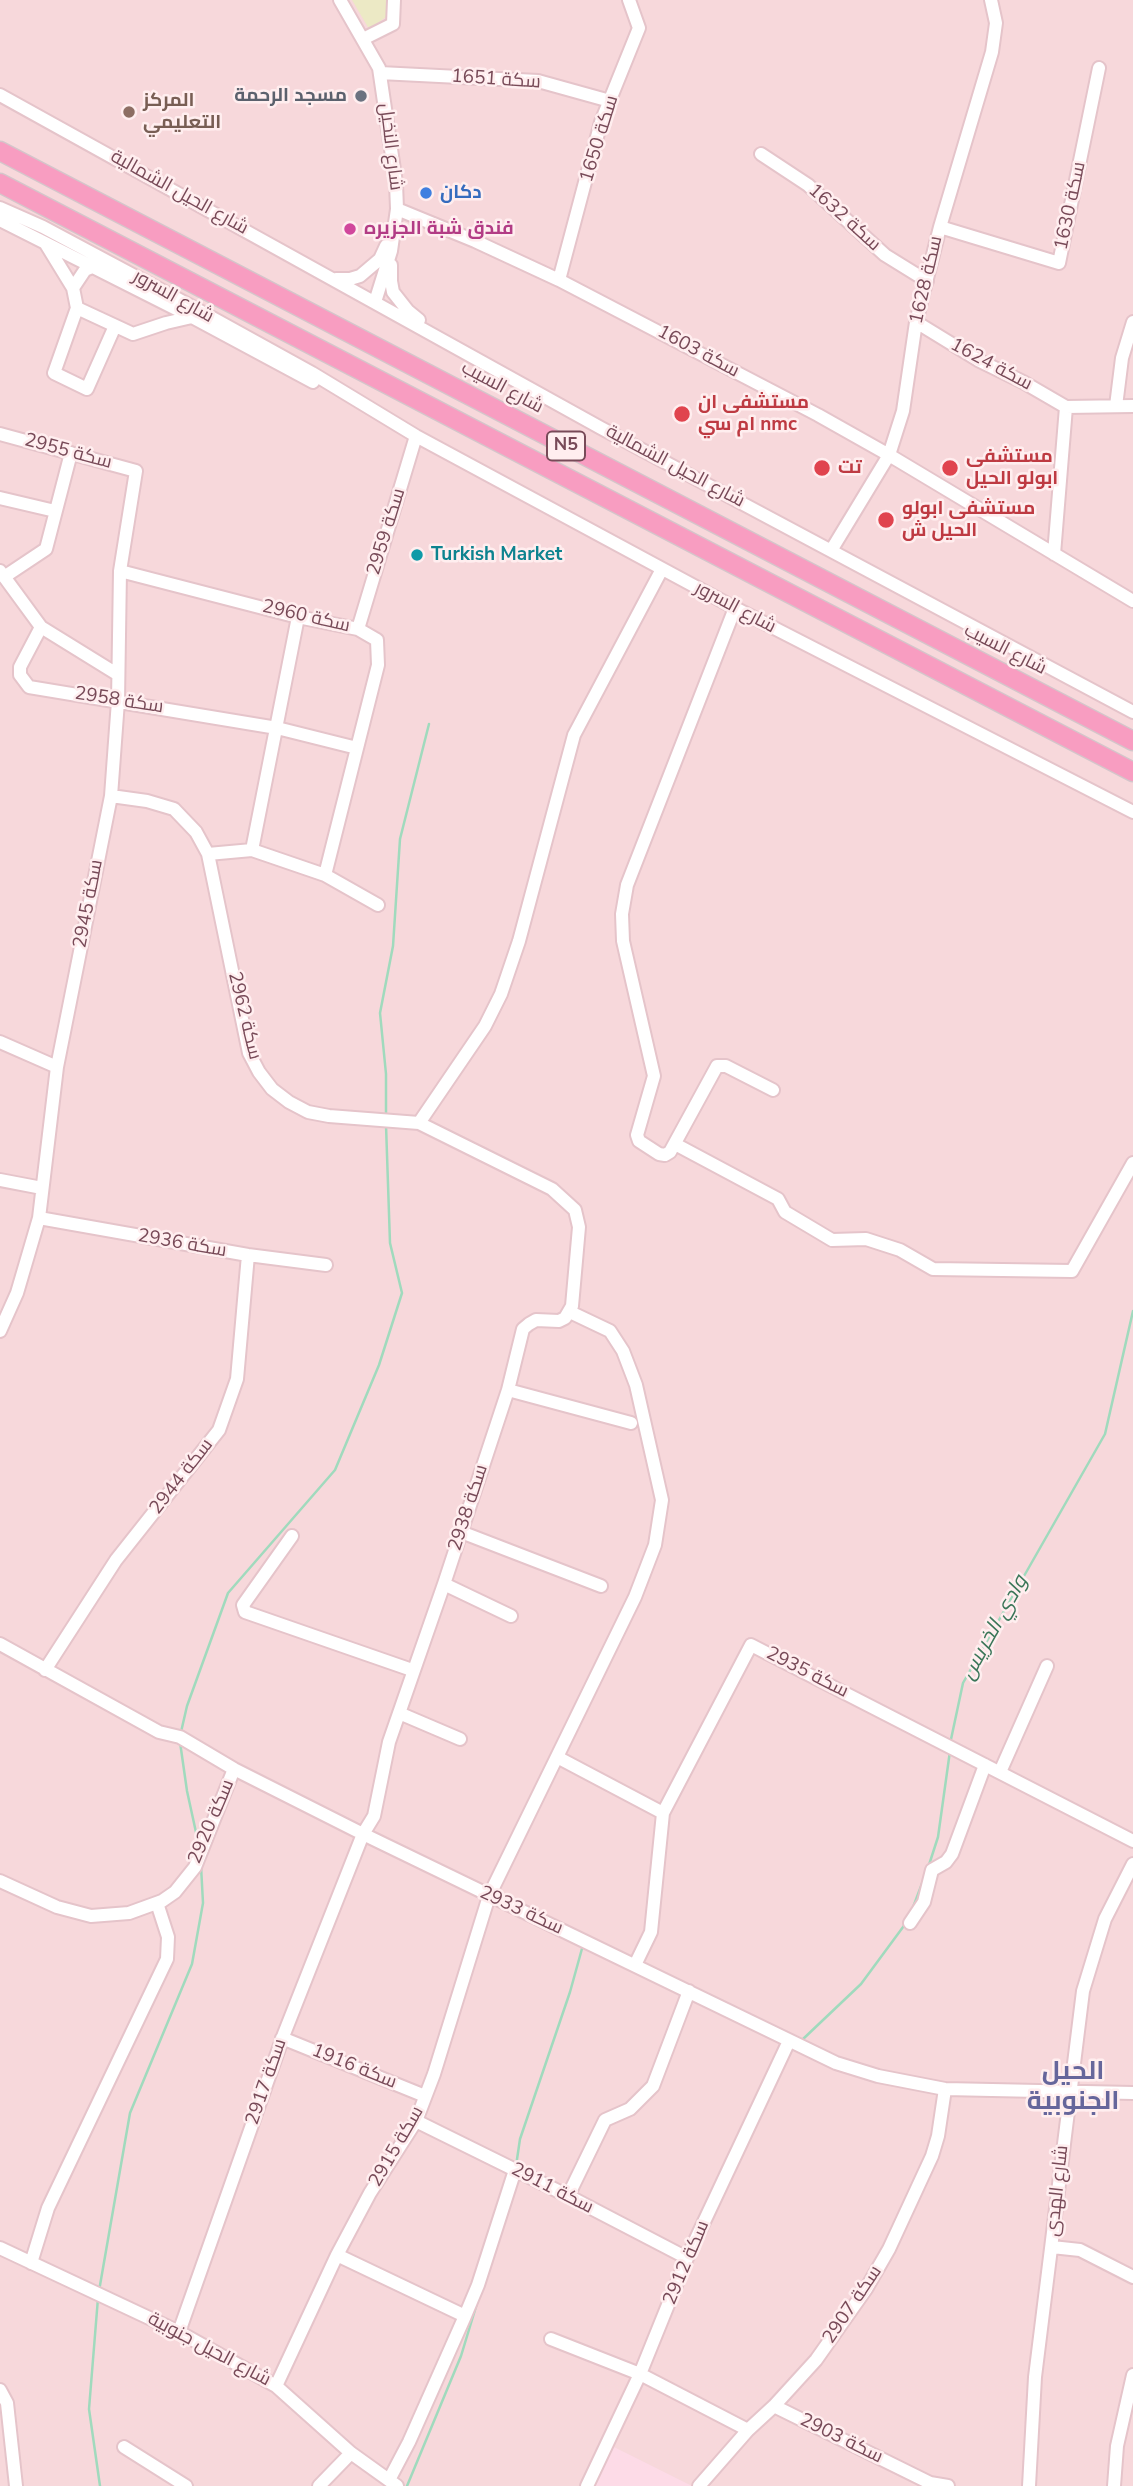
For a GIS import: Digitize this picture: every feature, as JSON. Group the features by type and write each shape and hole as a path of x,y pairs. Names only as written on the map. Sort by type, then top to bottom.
{"highway":[{"name":"شارع السيب","path":"0,151 1133,741"},
{"name":"N5","path":"0,183 1133,772"}],"street":[{"name":"شارع النخيل","path":"340,0 380,68 396,183 397,209 391,251 375,302"},
{"path":"363,39 393,24 394,0"},
{"name":"سكة 1650","path":"559,280 601,122 639,28 629,0"},
{"name":"سكة 1628","path":"832,550 890,455 903,411 916,322 940,227 992,52 996,23 991,0"},
{"name":"سكة 1630","path":"940,227 1059,263 1099,68"},
{"name":"سكة 1651","path":"380,73 538,80 610,101"},
{"name":"شارع الحيل الشمالية","path":"0,94 601,428 1133,712"},
{"name":"سكة 1632","path":"761,154 808,185 886,255 927,281"},
{"name":"شارع السرور","path":"0,208 109,262 192,317 322,387 343,393"},
{"name":"سكة 1603","path":"397,209 559,280 890,455 1133,601"},
{"name":"شارع السرور","path":"0,220 91,266 163,297 312,373 416,436 735,608 1133,812"},
{"path":"332,279 350,279 370,270 380,259 394,230"},
{"path":"44,242 73,288 77,307 54,373 87,389 115,326"},
{"path":"391,251 391,281 399,301 408,311 456,347"},
{"path":"73,288 85,270 109,262"},
{"path":"163,297 166,323"},
{"path":"77,307 133,334 192,317"},
{"path":"1116,406 1122,358 1133,321"},
{"name":"سكة 1624","path":"916,322 978,360 1066,407"},
{"path":"1054,554 1066,407 1133,405"},
{"name":"سكة 2955","path":"0,433 135,471"},
{"name":"سكة 2959","path":"358,629 416,436"},
{"path":"72,453 46,549 2,574 41,627 117,674"},
{"name":"سكة 2945","path":"0,1331 17,1293 39,1218 57,1067 111,796 118,701 120,571 135,471"},
{"path":"0,498 55,511"},
{"path":"419,1123 485,1026 501,995 519,941 574,735 663,569"},
{"name":"سكة 2960","path":"120,571 298,617 358,629 377,640 378,666 325,875"},
{"path":"735,608 627,885 622,914 623,941 654,1076 637,1135 639,1141 659,1154 670,1152 717,1066 726,1066 773,1090"},
{"path":"252,850 298,617"},
{"name":"سكة 2958","path":"41,627 20,667 20,675 29,687 277,728 357,748"},
{"name":"سكة 2962","path":"111,796 154,802 174,809 196,832 208,854 249,1052 258,1072 272,1089 308,1112 419,1123 552,1189 575,1210 579,1227 570,1312"},
{"path":"208,854 252,850 325,875 378,905"},
{"path":"0,1042 57,1067"},
{"path":"676,1144 778,1199 785,1212 832,1240 866,1239 900,1250 933,1269 1072,1271 1133,1163"},
{"path":"0,1180 43,1188"},
{"name":"سكة 2936","path":"39,1218 248,1255 326,1265"},
{"name":"سكة 2944","path":"44,1670 116,1560 219,1430 237,1379 248,1255"},
{"name":"سكة 2938","path":"363,1834 374,1816 387,1750 508,1390 523,1329 536,1321 559,1321 570,1312"},
{"name":"سكة 2915","path":"276,2386 337,2255 370,2193 416,2122 489,1896 635,1597 654,1545 662,1500 636,1385 623,1351 610,1331 570,1312"},
{"path":"508,1390 631,1423"},
{"path":"461,1532 601,1586"},
{"path":"292,1536 243,1605 245,1612 412,1670"},
{"path":"444,1584 511,1616"},
{"name":"سكة 2933","path":"0,1644 159,1732 180,1737 234,1769 363,1834 836,2063 878,2076 945,2089 1133,2093"},
{"name":"سكة 2935","path":"635,1965 651,1932 663,1812 751,1645 1133,1841"},
{"path":"1000,1772 1047,1666"},
{"path":"399,1713 460,1739"},
{"path":"557,1757 663,1812"},
{"path":"910,1923 924,1902 932,1870 946,1861 951,1854 985,1765"},
{"name":"سكة 2920","path":"0,1881 57,1907 91,1916 129,1913 157,1903 175,1892 195,1867 234,1769"},
{"name":"سكة 2917","path":"179,2332 282,2038 363,1834"},
{"name":"شارع الهدى","path":"1029,2486 1035,2377 1083,1992 1105,1919 1133,1864"},
{"path":"31,2263 48,2208 167,1959 168,1937 157,1903"},
{"path":"568,2196 605,2120 630,2109 653,2086 690,1991"},
{"name":"سكة 1916","path":"282,2038 425,2096"},
{"name":"سكة 2912","path":"587,2486 640,2374 687,2259 789,2041"},
{"name":"سكة 2907","path":"699,2486 748,2430 816,2360 847,2319 889,2249 932,2156 945,2089"},
{"name":"سكة 2911","path":"416,2122 568,2196 687,2259"},
{"path":"393,2483 478,2285 515,2170"},
{"path":"1052,2246 1080,2250 1133,2277"},
{"name":"شارع الحيل جنوبية","path":"0,2248 179,2332 276,2386 351,2453 393,2483"},
{"path":"337,2255 465,2316"},
{"path":"551,2339 640,2374 748,2430"},
{"path":"1114,2486 1117,2446 1133,2375"},
{"path":"0,2390 7,2403 5,2432 16,2486"},
{"name":"سكة 2903","path":"774,2406 930,2483 948,2486"},
{"path":"124,2447 187,2486"},
{"path":"319,2486 351,2453"}],"shaded area":[{"path":"0,0 1133,0 1133,2486 0,2486"},
{"path":"352,0 389,0 386,17 369,29"},
{"path":"602,2441 692,2486 581,2486"}],"waterway":[{"path":"386,1115 386,1074 380,1013 393,946 400,839 429,724"},
{"path":"181,1732 187,1706 228,1593 335,1470 379,1365 402,1293 390,1243 386,1125"},
{"name":"وادي الخريس","path":"950,1744 963,1683 1105,1434 1133,1311"},
{"path":"180,1742 199,1846"},
{"name":"وادي الخريس","path":"928,1868 938,1837 950,1751"},
{"path":"99,2291 130,2113 192,1964 203,1903 201,1866"},
{"name":"وادي الخريس","path":"912,1910 923,1881"},
{"name":"وادي الخريس","path":"802,2040 861,1984 906,1923"},
{"path":"516,2166 520,2139 570,1992 583,1945"},
{"path":"98,2298 89,2409 100,2486"},
{"path":"407,2486 461,2356 478,2300"}],"place":[{"name":"مسجد الرحمة","path":"361,96"},
{"name":"المركز التعليمي","path":"129,112"},
{"name":"دكان","path":"426,193"},
{"name":"فندق شبة الجزيره","path":"350,229"},
{"name":"مستشفى ان ام سي nmc","path":"682,414"},
{"name":"تت","path":"822,468"},
{"name":"مستشفى ابولو الحيل","path":"950,468"},
{"name":"مستشفى ابولو الحيل ش","path":"886,520"},
{"name":"Turkish Market","path":"417,555"}],"district":[{"name":"الحيل الجنوبية","path":"1073,2088"}]}
